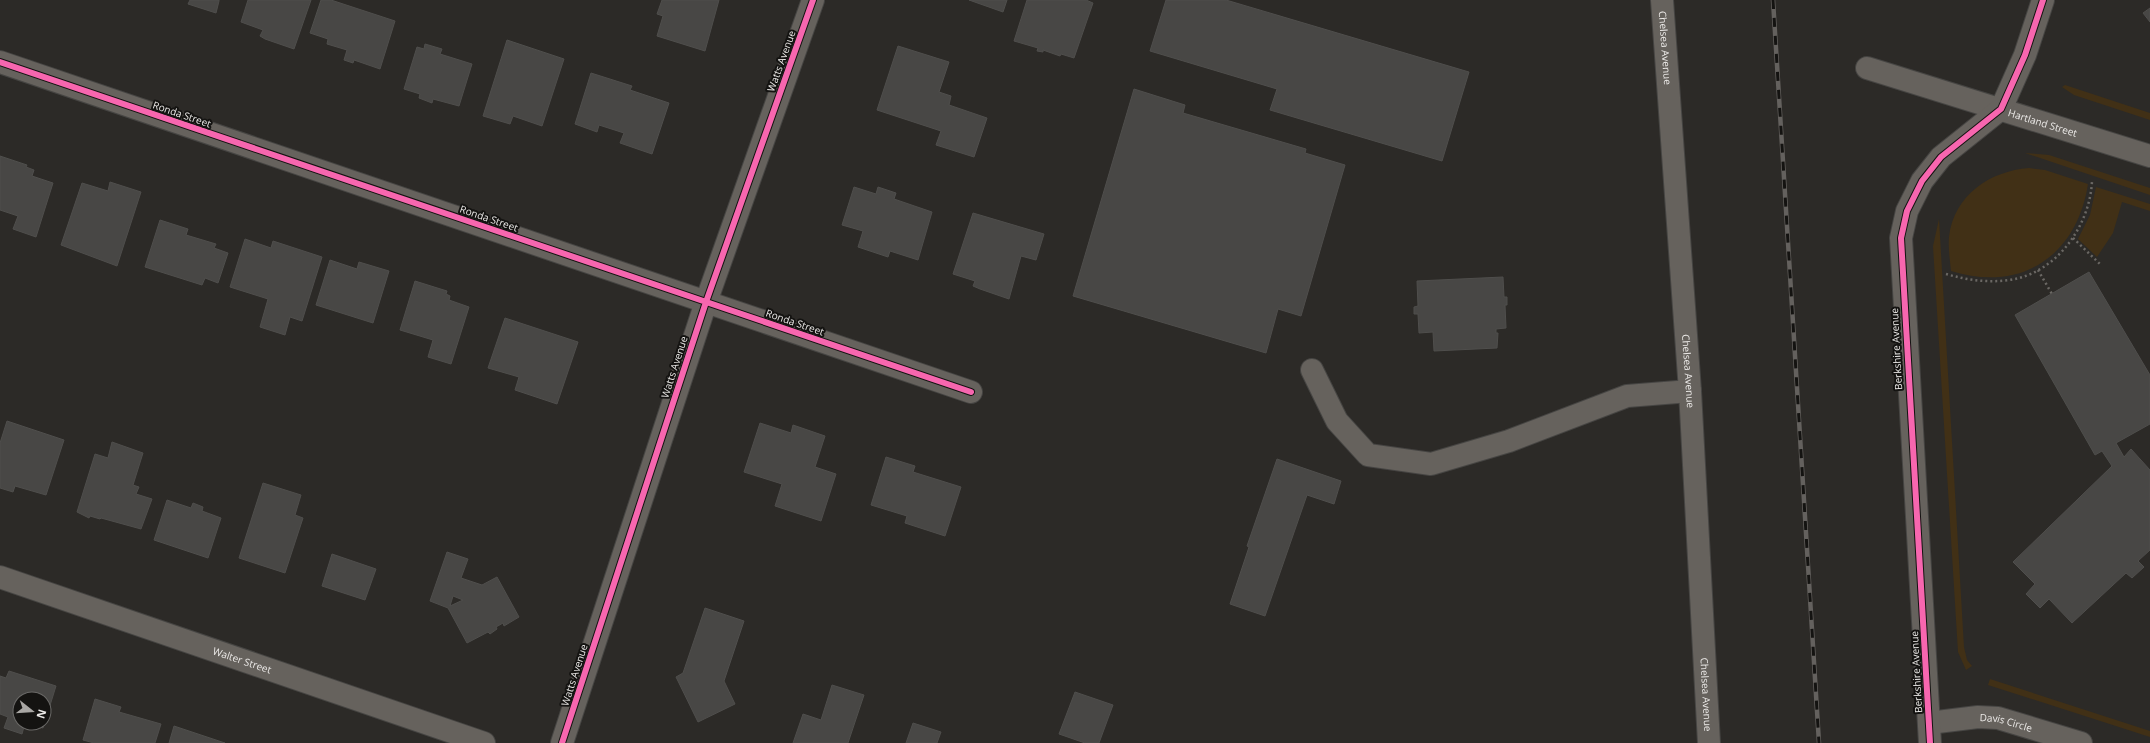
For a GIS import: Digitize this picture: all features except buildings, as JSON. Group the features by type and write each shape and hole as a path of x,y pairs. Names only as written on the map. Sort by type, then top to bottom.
{"street":[{"name":"Watts Avenue","path":"562,743 706,302 813,0"},
{"name":"Chelsea Avenue","path":"1662,0 1690,391 1709,743"},
{"name":"Berkshire Avenue","path":"1929,733 1901,238 1907,211 1922,181 1941,157 2001,109 2025,54 2043,0"},
{"name":"Ronda Street","path":"0,62 971,392"},
{"name":"Hartland Street","path":"1867,68 2150,156"},
{"path":"1312,370 1337,421 1368,455 1431,464 1508,441 1627,396 1690,391"},
{"name":"Walter Street","path":"0,577 484,743"},
{"name":"Davis Circle","path":"1929,733 1978,717 1998,718 2081,743"}],"path":[{"path":"1946,274 1967,280 1988,282 2010,280 2038,270 2062,252 2073,238 2088,204 2092,181"},
{"path":"2073,238 2100,264"},
{"path":"2038,270 2052,294"}],"shaded area":[{"path":"2065,85 2150,113 2150,120 2074,95 2062,87"},
{"path":"2025,153 2049,155 2150,188 2150,195"},
{"path":"2029,168 2045,170 2088,184 2082,209 2072,231 2058,249 2042,263 2022,272 2000,277 1977,277 1951,271 1949,237 1952,222 1958,209 1966,198 1976,188 1988,180 2001,174"},
{"path":"2096,187 2150,204 2150,211 2122,202 2113,233 2097,257 2078,239 2090,215"},
{"path":"1939,219 1964,647 1967,660 1972,666 1966,670 1958,652 1933,246"},
{"path":"1990,679 2150,731 2150,737 1988,685"}],"railway":[{"path":"1773,0 1819,743"}],"cycle path":[{"path":"562,743 706,302 813,0"},
{"path":"1930,743 1901,238 1907,211 1922,181 1941,157 2001,109 2025,55 2043,0"},
{"path":"0,62 971,392"}]}
